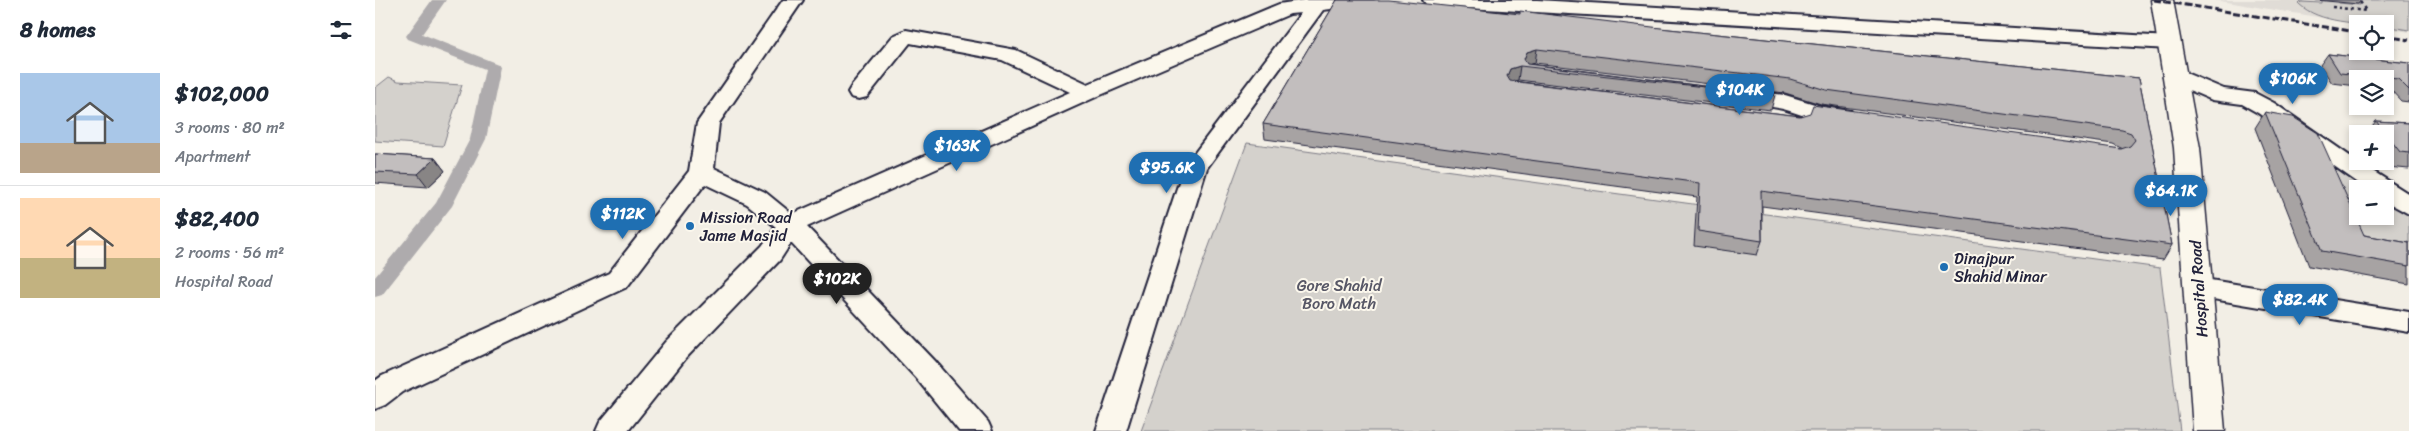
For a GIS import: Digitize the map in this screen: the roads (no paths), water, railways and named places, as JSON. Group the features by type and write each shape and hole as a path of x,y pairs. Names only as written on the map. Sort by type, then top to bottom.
{"main road":[{"name":"Hospital Road","path":"2162,0 2187,148 2209,431"}],"street":[{"path":"375,397 392,384 618,280 701,172 708,123 793,0"},
{"path":"611,431 676,350 771,253 790,225 1087,92 1286,8 1363,0"},
{"path":"1433,0 2169,43"},
{"path":"1111,431 1197,167 1326,3"},
{"path":"859,92 900,40 906,36 1008,55 1087,92"},
{"path":"2174,75 2219,94 2247,98 2253,101 2371,180"},
{"path":"1717,94 1785,102 1818,113 1868,120"},
{"path":"1731,114 1810,123 1818,113"},
{"path":"701,172 756,198 790,225 926,370 977,431"},
{"path":"2394,195 2409,205"},
{"path":"2198,288 2409,322"}],"waterway":[{"path":"375,290 443,206 478,139 493,67 413,36 439,0"}],"railway":[{"path":"2154,0 2349,31"},
{"path":"2394,38 2409,40"}],"place":[{"name":"Mission Road Jame Masjid","path":"690,226"},
{"name":"Dinajpur Shahid Minar","path":"1944,267"}],"park label":[{"name":"Gore Shahid Boro Math","path":"1339,294"}]}
